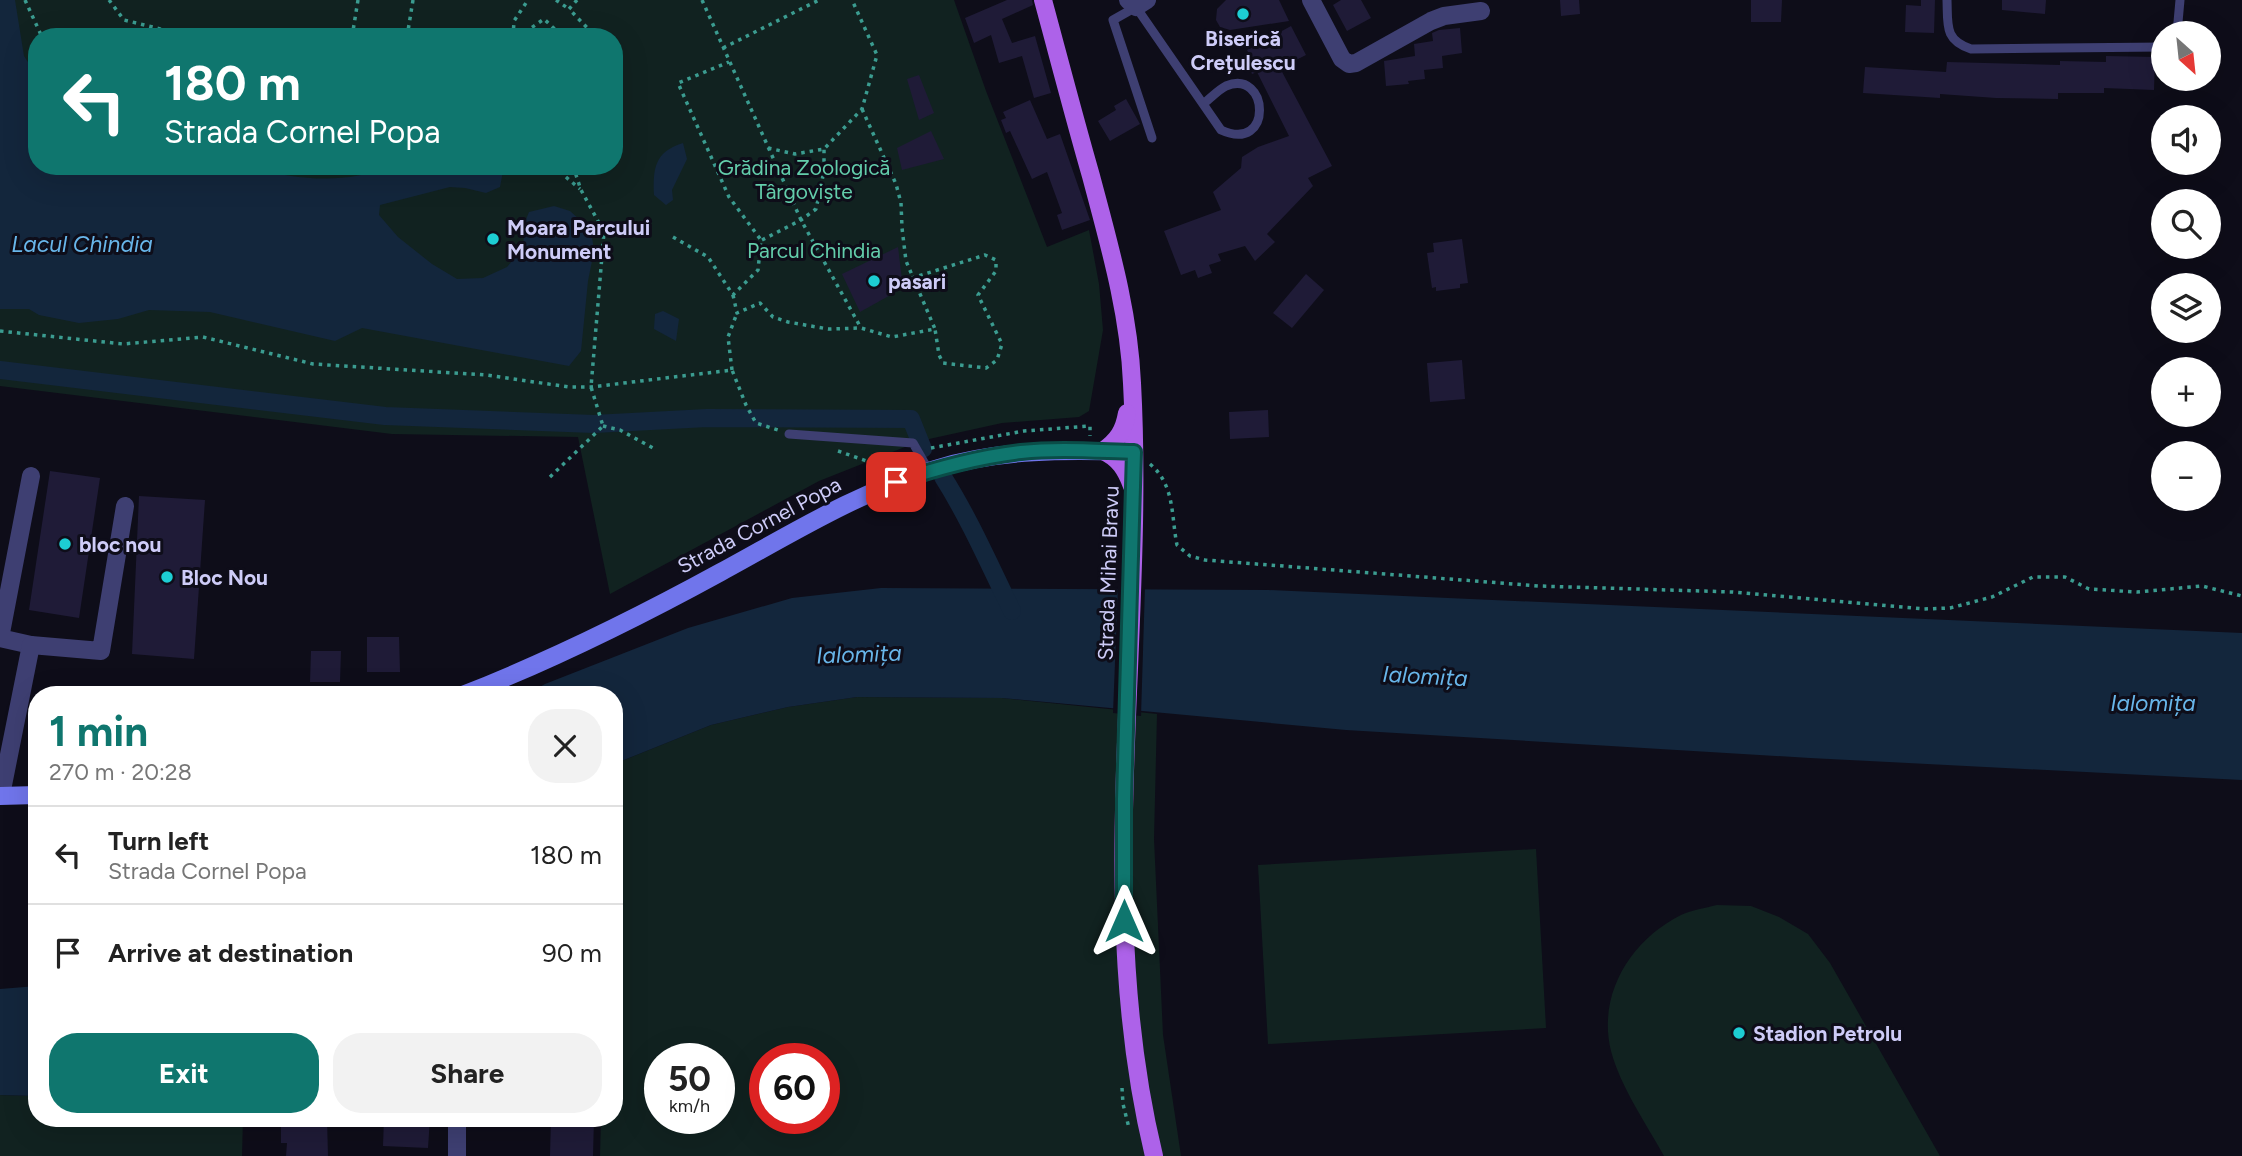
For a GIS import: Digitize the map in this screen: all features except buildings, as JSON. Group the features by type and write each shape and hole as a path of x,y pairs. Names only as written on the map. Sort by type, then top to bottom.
{"main road":[{"name":"Strada Mihai Bravu","path":"1043,0 1114,267 1126,319 1133,385 1134,492 1124,799 1124,945 1127,990 1141,1094 1154,1156"},
{"path":"1133,385 1122,432 1103,451 1124,468 1134,492"},
{"name":"Strada Cornel Popa","path":"484,686 627,621 879,488 975,459 1023,452 1134,452"},
{"path":"1,796 28,795"}],"street":[{"path":"1311,0 1342,59 1349,64 1356,63 1431,21 1444,16 1481,12"},
{"path":"31,477 1,638 31,645 101,651 125,506"},
{"path":"1,796 31,645"},
{"path":"457,1127 457,1156"}],"lane":[{"path":"1947,0 1949,34 1956,44 1971,49 2151,47"},
{"path":"2178,21 2180,0"},
{"path":"1152,138 1113,20 1137,2 1221,130 1230,134 1251,130 1258,122 1261,112 1260,101 1255,92 1236,84 1225,86 1204,103"},
{"path":"789,434 913,443 929,471"}],"path":[{"path":"25,0 38,28"},
{"path":"108,0 124,20 156,28"},
{"path":"353,28 358,0"},
{"path":"408,28 413,0"},
{"path":"515,28 514,20 528,0"},
{"path":"556,0 587,28"},
{"path":"569,9 577,0"},
{"path":"702,0 801,220 861,328"},
{"path":"723,48 819,0"},
{"path":"768,148 795,154 824,149 862,109 877,55 852,0"},
{"path":"530,28 544,19 554,28"},
{"path":"729,62 678,83 729,197 761,240 758,270 733,295"},
{"path":"862,109 896,184 901,203 906,261 912,278 935,330 943,363 986,368 997,360 1002,344 978,295 996,271 996,260 985,255 912,278"},
{"path":"761,240 801,220 816,209 824,171 824,149"},
{"path":"564,175 581,190"},
{"path":"576,175 581,190 604,232 591,387 603,426"},
{"path":"673,237 708,257 733,295 737,313 728,337 732,370 746,405 757,423"},
{"path":"737,313 760,303 773,317 828,329 861,328 892,337 935,330"},
{"path":"0,331 123,344 203,337 313,364 486,375 569,387 591,387 732,370"},
{"path":"603,426 620,430 653,448"},
{"path":"550,477 603,426"},
{"path":"1134,452 1160,473 1166,484 1172,500 1177,545 1190,556 1205,560 1539,586 1733,592 1924,609 1950,608 1992,597 2033,577 2065,577 2089,589 2137,593 2202,586 2242,596"}],"green space":[{"name":"Parcul Chindia","path":"0,0 954,0 986,91 1047,247 1089,230 1099,284 1103,330 1089,411 1079,417 1002,423 920,441 819,481 610,594 578,437 392,434 0,386"},
{"path":"857,697 1002,698 1157,714 1154,839 1163,1035 1181,1156 600,1156 601,1127 623,1127 623,760 711,725 788,707"},
{"path":"1536,849 1546,1028 1268,1044 1258,865"},
{"name":"Stadion Petrolu","path":"1717,905 1751,906 1779,917 1808,934 1830,963 1940,1156 1664,1156 1627,1092 1615,1065 1608,1030 1609,1009 1622,971 1647,939 1681,915"},
{"path":"0,1095 28,1096 28,1127 243,1127 242,1156 0,1156"}],"water":[{"name":"Lacul Chindia","path":"0,0 15,0 24,56 28,62 28,175 287,175 336,178 359,175 502,175 500,187 486,193 450,187 380,205 379,215 398,237 432,264 457,279 483,278 507,267 523,248 525,222 529,212 554,206 570,211 591,230 594,251 581,351 569,366 362,328 335,341 210,312 149,310 118,319 79,323 39,315 29,309 0,309"},
{"path":"683,143 687,159 672,190 673,200 666,205 654,195 655,169 666,151"},
{"path":"663,311 679,319 676,341 654,329 655,314"},
{"name":"Ialomița","path":"881,588 1268,590 2242,633 2242,780 1810,758 1346,730 1002,698 857,697 788,707 711,725 623,760 623,686 542,686 688,628 792,598"},
{"path":"28,987 28,1096 0,1095 0,989"}],"pier":[{"path":"1118,586 1145,586 1141,716 1113,713"}],"waterway":[{"path":"0,370 385,416 594,424 707,418 911,419 923,449"},
{"path":"943,477 1012,611"}],"place":[{"name":"Biserică Crețulescu","path":"1243,14"},
{"name":"Moara Parcului Monument","path":"493,239"},
{"name":"pasari","path":"874,281"},
{"name":"bloc nou","path":"65,544"},
{"name":"Bloc Nou","path":"167,577"},
{"name":"Stadion Petrolu","path":"1739,1033"}],"route":[{"path":"896,482 936,468 1023,452 1134,452 1124,799 1124,921"}],"park label":[{"name":"Grădina Zoologică Târgoviște","path":"804,179"}]}
